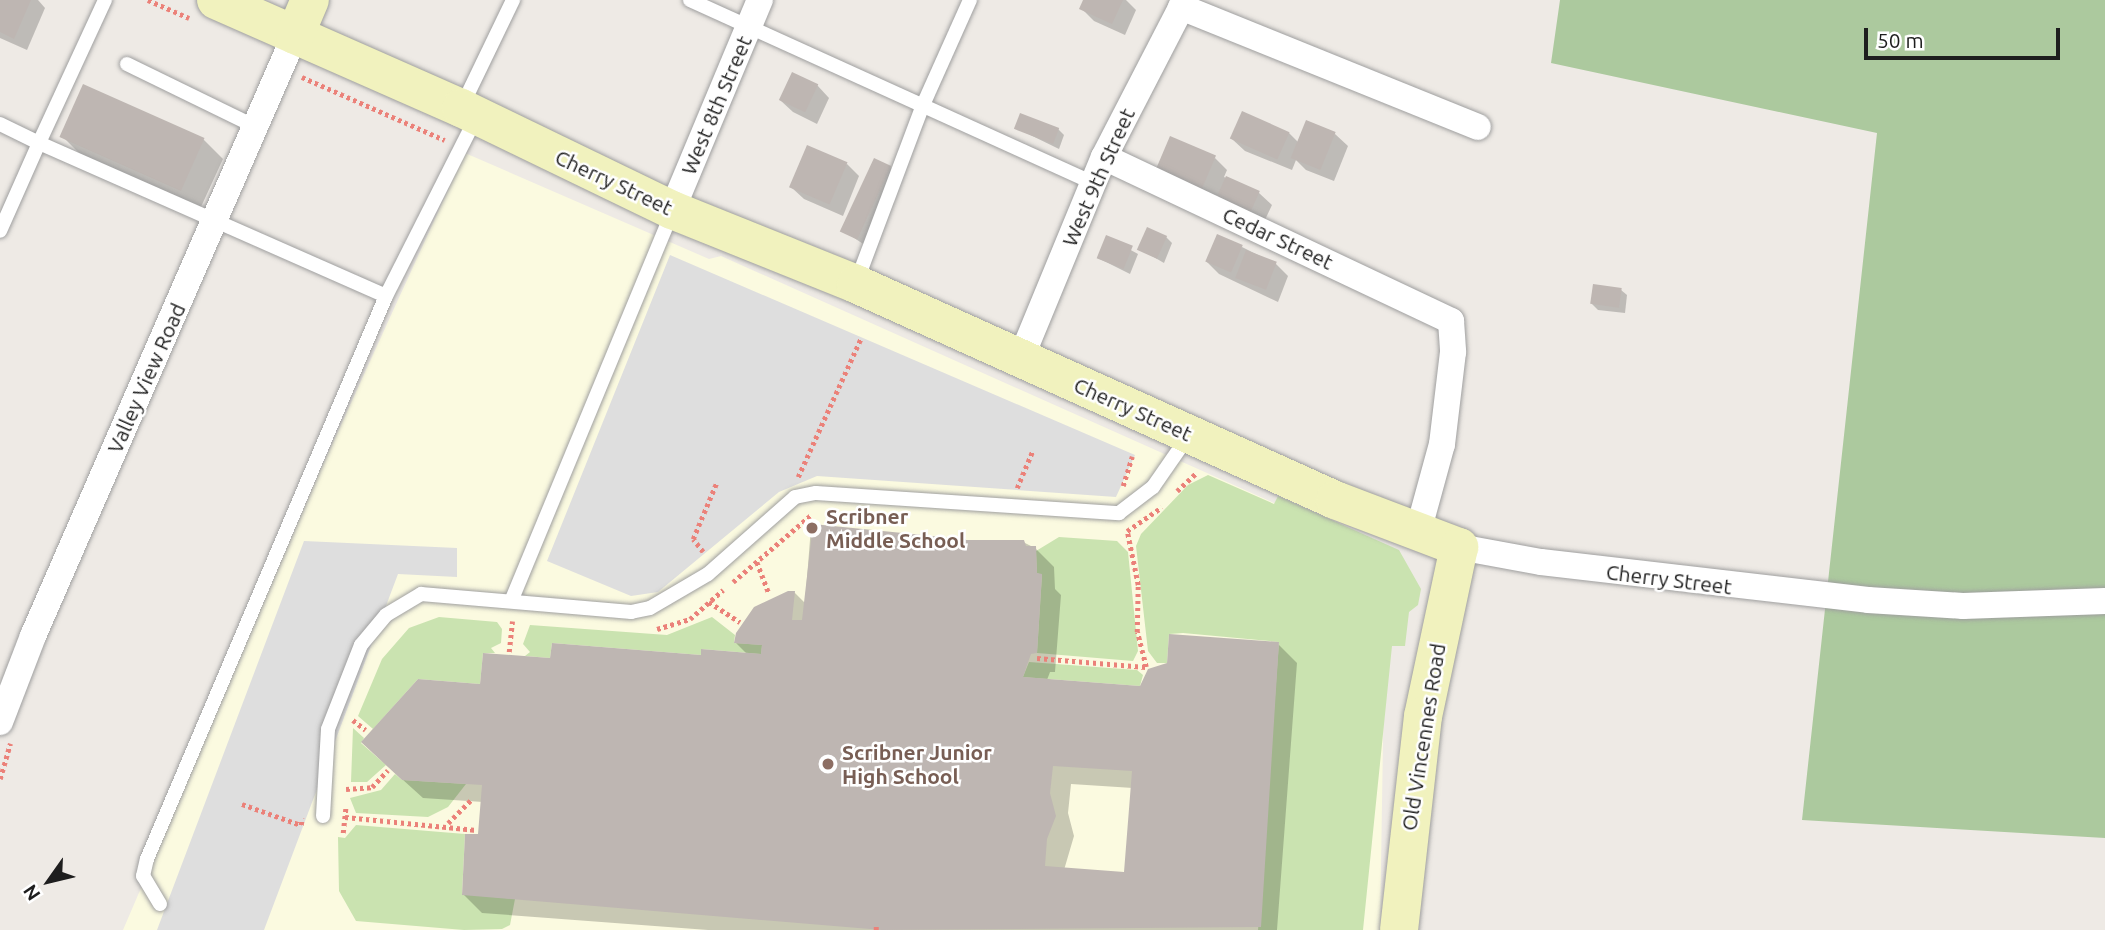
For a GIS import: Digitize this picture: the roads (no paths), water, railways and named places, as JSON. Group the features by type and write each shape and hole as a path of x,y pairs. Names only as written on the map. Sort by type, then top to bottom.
{"street":[{"name":"Cherry Street","path":"216,0 469,112 672,210 856,284 1190,434 1459,547 1541,562 1841,598 1963,606 2105,601"},
{"path":"295,34 310,0"},
{"name":"West 8th Street","path":"672,210 760,0"},
{"path":"1183,4 1478,127"},
{"name":"West 9th Street","path":"1021,358 1092,183 1183,4"},
{"name":"Valley View Road","path":"0,722 33,636 295,34"},
{"name":"Cedar Street","path":"1104,157 1451,321 1453,352 1442,444 1418,532"},
{"name":"Old Vincennes Road","path":"1399,930 1423,716 1459,547"}],"lane":[{"path":"0,231 105,0"},
{"path":"160,904 143,876 147,859 386,296 469,112 513,0"},
{"path":"690,0 1092,183"},
{"path":"856,284 923,105 970,0"},
{"path":"127,64 256,127"},
{"path":"0,124 215,223 386,296"},
{"path":"512,599 672,210"},
{"path":"323,816 328,729 361,645 386,615 421,594 512,599 631,612 666,600 716,567 787,503 802,496 861,495 1104,515 1124,511 1153,487 1190,434"}],"place":[{"name":"Scribner Middle School","path":"812,528"},
{"name":"Scribner Junior High School","path":"828,764"}]}
